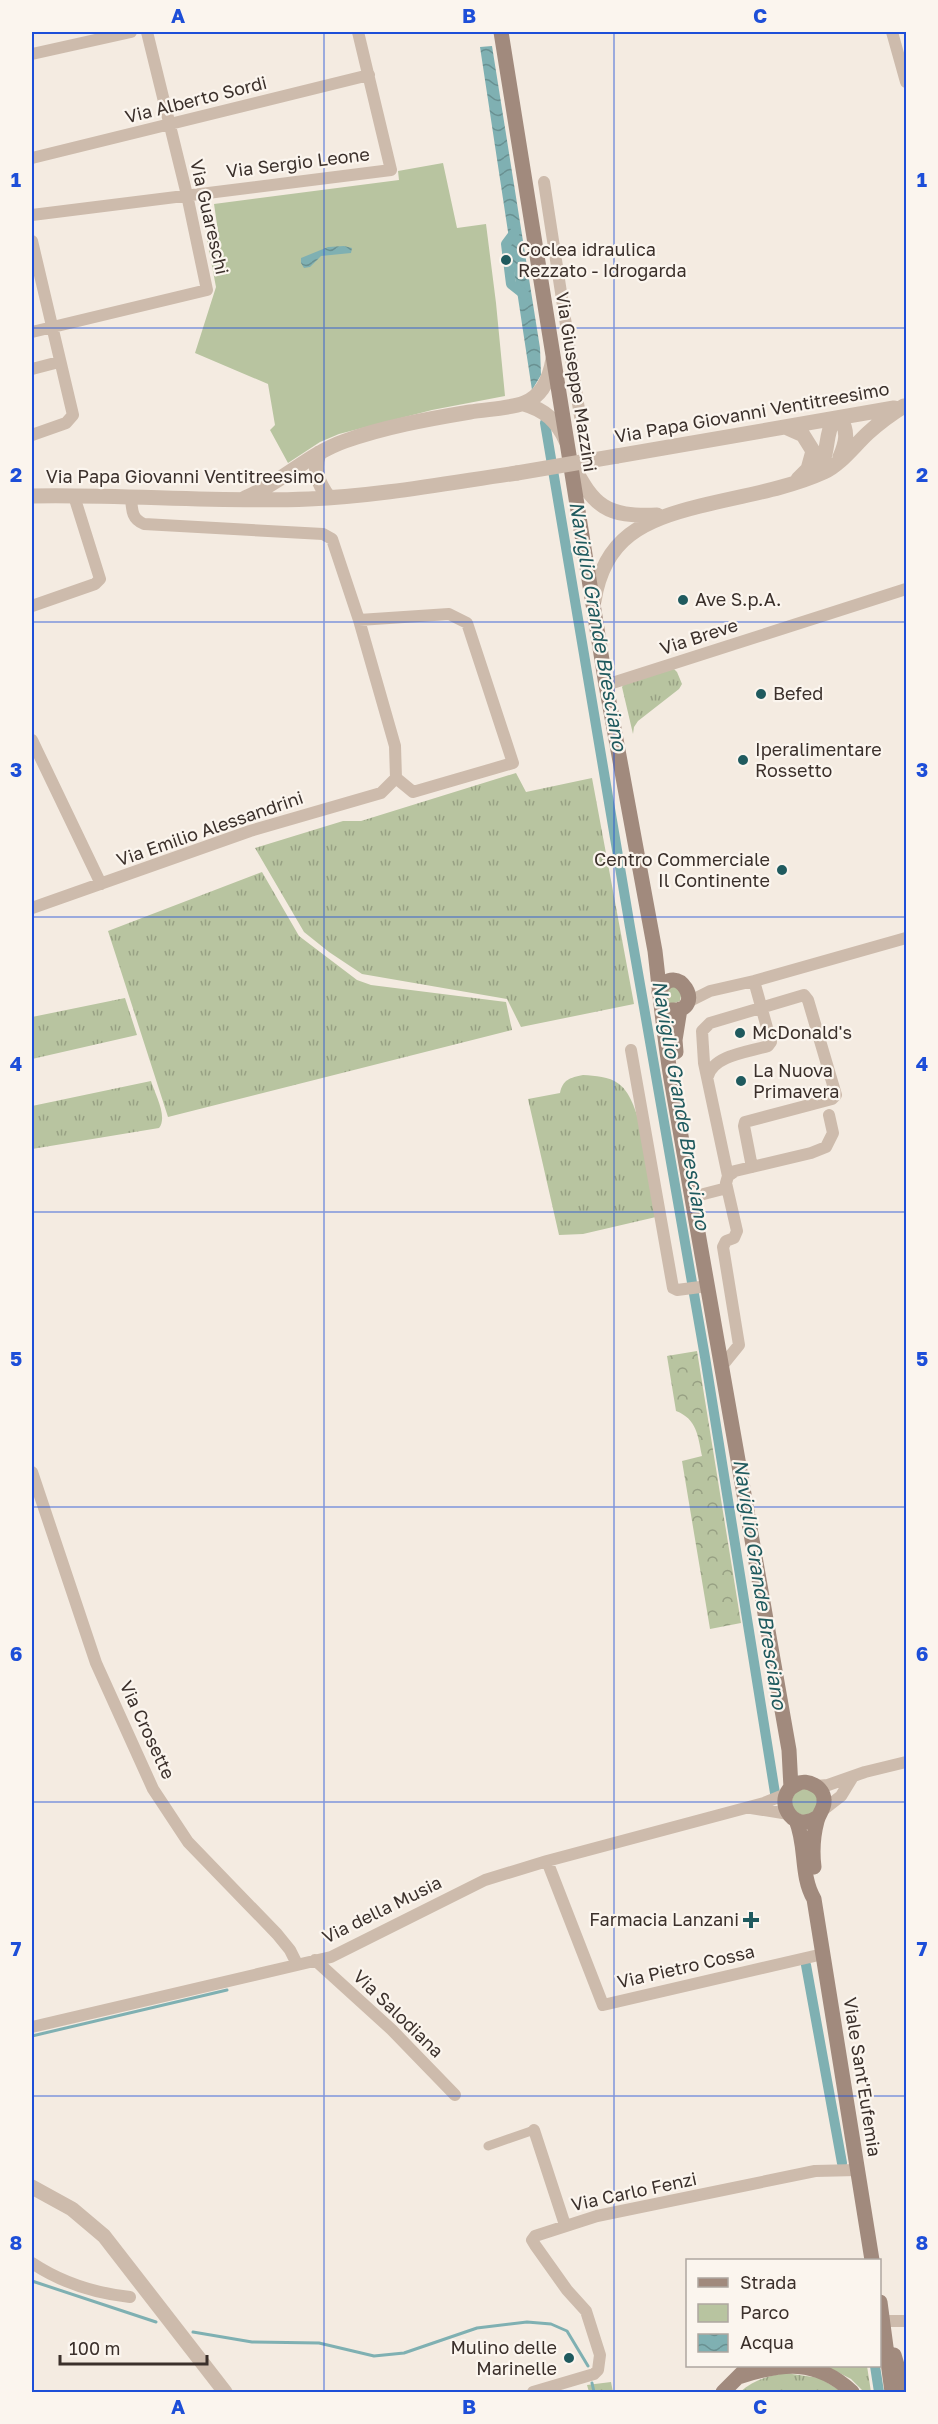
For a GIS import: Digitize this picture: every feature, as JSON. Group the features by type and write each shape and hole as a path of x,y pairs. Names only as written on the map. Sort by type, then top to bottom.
{"main road":[{"name":"Via Giuseppe Mazzini","path":"501,32 593,610 655,951 660,997"},
{"name":"Via Giuseppe Mazzini","path":"655,951 679,982"},
{"path":"679,982 667,982 660,997 671,1010 683,1006"},
{"name":"Viale Sant'Eufemia","path":"679,982 689,995 683,1006 675,1040 681,1126"},
{"name":"Viale Sant'Eufemia","path":"660,997 667,1056 692,1197 703,1287 722,1365 789,1750 789,1791 785,1803 801,1836 807,1886 814,1899"},
{"name":"Viale Sant'Eufemia","path":"789,1750 812,1784 823,1794 821,1814 813,1842 816,1884 814,1899 872,2259"},
{"path":"789,1791 799,1783 812,1784"},
{"path":"793,1817 810,1821 821,1814"},
{"path":"860,2259 864,2214"},
{"path":"881,2314 892,2392"},
{"path":"883,2326 905,2392"},
{"path":"723,2392 750,2367"},
{"path":"738,2377 772,2368 788,2367"},
{"path":"807,2367 831,2375 852,2392"}],"street":[{"path":"32,54 131,32"},
{"name":"Via Guareschi","path":"32,332 207,290 187,195 147,32"},
{"path":"358,32 369,75"},
{"path":"892,32 906,82"},
{"name":"Via Alberto Sordi","path":"32,158 369,75"},
{"name":"Via Sergio Leone","path":"32,215 391,170 369,75"},
{"path":"527,196 548,188 554,244 582,429"},
{"path":"32,241 72,418 66,423 32,435"},
{"path":"535,247 554,244"},
{"path":"240,500 278,481 319,453 346,441 468,412 524,404 541,391 547,381 553,359"},
{"path":"32,369 59,362"},
{"path":"524,404 545,413 561,430 567,449 593,498 608,509 628,516 666,515"},
{"path":"593,610 597,583 602,570 616,546 638,528 666,515 826,471 877,425 905,405"},
{"name":"Via Papa Giovanni Ventitreesimo","path":"32,496 131,496 240,500 329,498 518,473 837,419 905,405"},
{"path":"802,479 824,461 828,431 837,419 845,428 847,438 837,462"},
{"path":"785,427 803,435 813,451 808,469 802,479"},
{"path":"319,453 316,473 320,486 329,498"},
{"path":"32,606 95,584 100,579 74,496"},
{"path":"131,496 132,514 137,521 144,524 328,536 335,543 394,746 396,778 413,792 513,763 467,623 449,614 359,620"},
{"name":"Via Breve","path":"606,685 906,590"},
{"path":"32,740 101,884"},
{"name":"Via Emilio Alessandrini","path":"32,908 250,831 381,793 396,778"},
{"path":"683,1006 701,994 720,988 754,981 906,938"},
{"path":"708,1076 709,1071 717,1062 770,1045 772,1040 754,981"},
{"path":"679,982 720,988"},
{"path":"722,1365 740,1345 723,1247 726,1241 734,1238 737,1231 704,1063 702,1031 706,1025 800,995 807,997 836,1093 832,1099 746,1122 744,1126 753,1167"},
{"path":"704,1049 710,1059 717,1062"},
{"path":"631,1050 672,1285 675,1290 703,1287"},
{"path":"692,1197 727,1182 732,1172 811,1153 826,1147 833,1133 830,1115"},
{"name":"Via Crosette","path":"32,1472 96,1664 153,1789 188,1842 277,1934 290,1950 297,1964"},
{"path":"812,1784 852,1778 865,1772 906,1762"},
{"path":"821,1814 841,1796 852,1778"},
{"name":"Via della Musia","path":"32,2027 331,1957 485,1880 547,1861 764,1803 789,1791"},
{"name":"Via della Musia","path":"744,1807 793,1817"},
{"name":"Via Pietro Cossa","path":"547,1861 603,2005 823,1954"},
{"name":"Via Salodiana","path":"315,1960 392,2030 455,2095"},
{"name":"Via Carlo Fenzi","path":"488,2146 534,2130 565,2225 597,2216 815,2170 857,2170"},
{"path":"32,2187 72,2209 104,2236 225,2392"},
{"path":"533,2392 594,2374 598,2370 600,2355 586,2311 567,2290 532,2240 536,2236 565,2225"},
{"path":"32,2263 87,2291 130,2297"},
{"path":"883,2326 906,2321"}],"green space":[{"path":"443,163 457,228 486,224 505,396 432,410 339,434 320,442 288,463 270,430 275,425 268,384 195,353 216,287 207,240 219,238 214,204 399,180 398,171"},
{"path":"674,669 682,684 679,689 638,721 633,734 622,687 624,684"},
{"path":"516,773 526,792 592,778 634,1004 521,1027 507,999 362,974 304,932 255,848 343,821 361,821"},
{"path":"262,872 299,936 357,980 371,985 506,1002 512,1030 168,1117 108,931"},
{"path":"674,986 682,990 680,1001 671,1004 668,1002 666,991"},
{"path":"125,998 137,1035 32,1059 32,1017"},
{"path":"583,1075 611,1079 628,1094 645,1146 656,1217 583,1234 559,1235 528,1099 560,1093 568,1080"},
{"path":"151,1081 161,1112 159,1128 32,1149 32,1106"},
{"path":"697,1351 741,1623 710,1629 682,1461 702,1456 698,1435 692,1423 676,1411 667,1356"},
{"path":"805,1789 814,1793 818,1802 814,1811 805,1815 796,1811 792,1802 796,1793"},
{"path":"828,2367 867,2367 871,2392 864,2392 851,2379"},
{"path":"785,2373 820,2378 842,2392 740,2392 761,2379"},
{"path":"611,2382 613,2392 589,2392 587,2385"}],"water":[{"path":"492,46 540,348 541,375 532,390 480,47"},
{"path":"328,247 352,248 351,253 321,256 310,267 304,268 301,263 301,258"}],"waterway":[{"path":"515,232 506,244 511,284 525,295"},
{"name":"Naviglio Grande Bresciano","path":"545,423 705,1357 775,1793"},
{"name":"Naviglio Grande Bresciano","path":"806,1965 842,2163"},
{"path":"32,2036 227,1990"},
{"path":"32,2281 156,2322"},
{"path":"193,2332 252,2342 319,2343 374,2356 404,2353 477,2328 527,2322 551,2324 567,2331 588,2366"},
{"name":"Naviglio Grande Bresciano","path":"875,2367 879,2392"},
{"path":"592,2383 594,2392"}],"place":[{"name":"Coclea idraulica Rezzato - Idrogarda","path":"506,260"},
{"name":"Ave S.p.A.","path":"683,600"},
{"name":"Befed","path":"761,694"},
{"name":"Iperalimentare Rossetto","path":"743,760"},
{"name":"Centro Commerciale Il Continente","path":"782,870"},
{"name":"McDonald's","path":"740,1033"},
{"name":"La Nuova Primavera","path":"741,1081"},
{"name":"Farmacia Lanzani","path":"751,1920"},
{"name":"Mulino delle Marinelle","path":"569,2358"}]}
